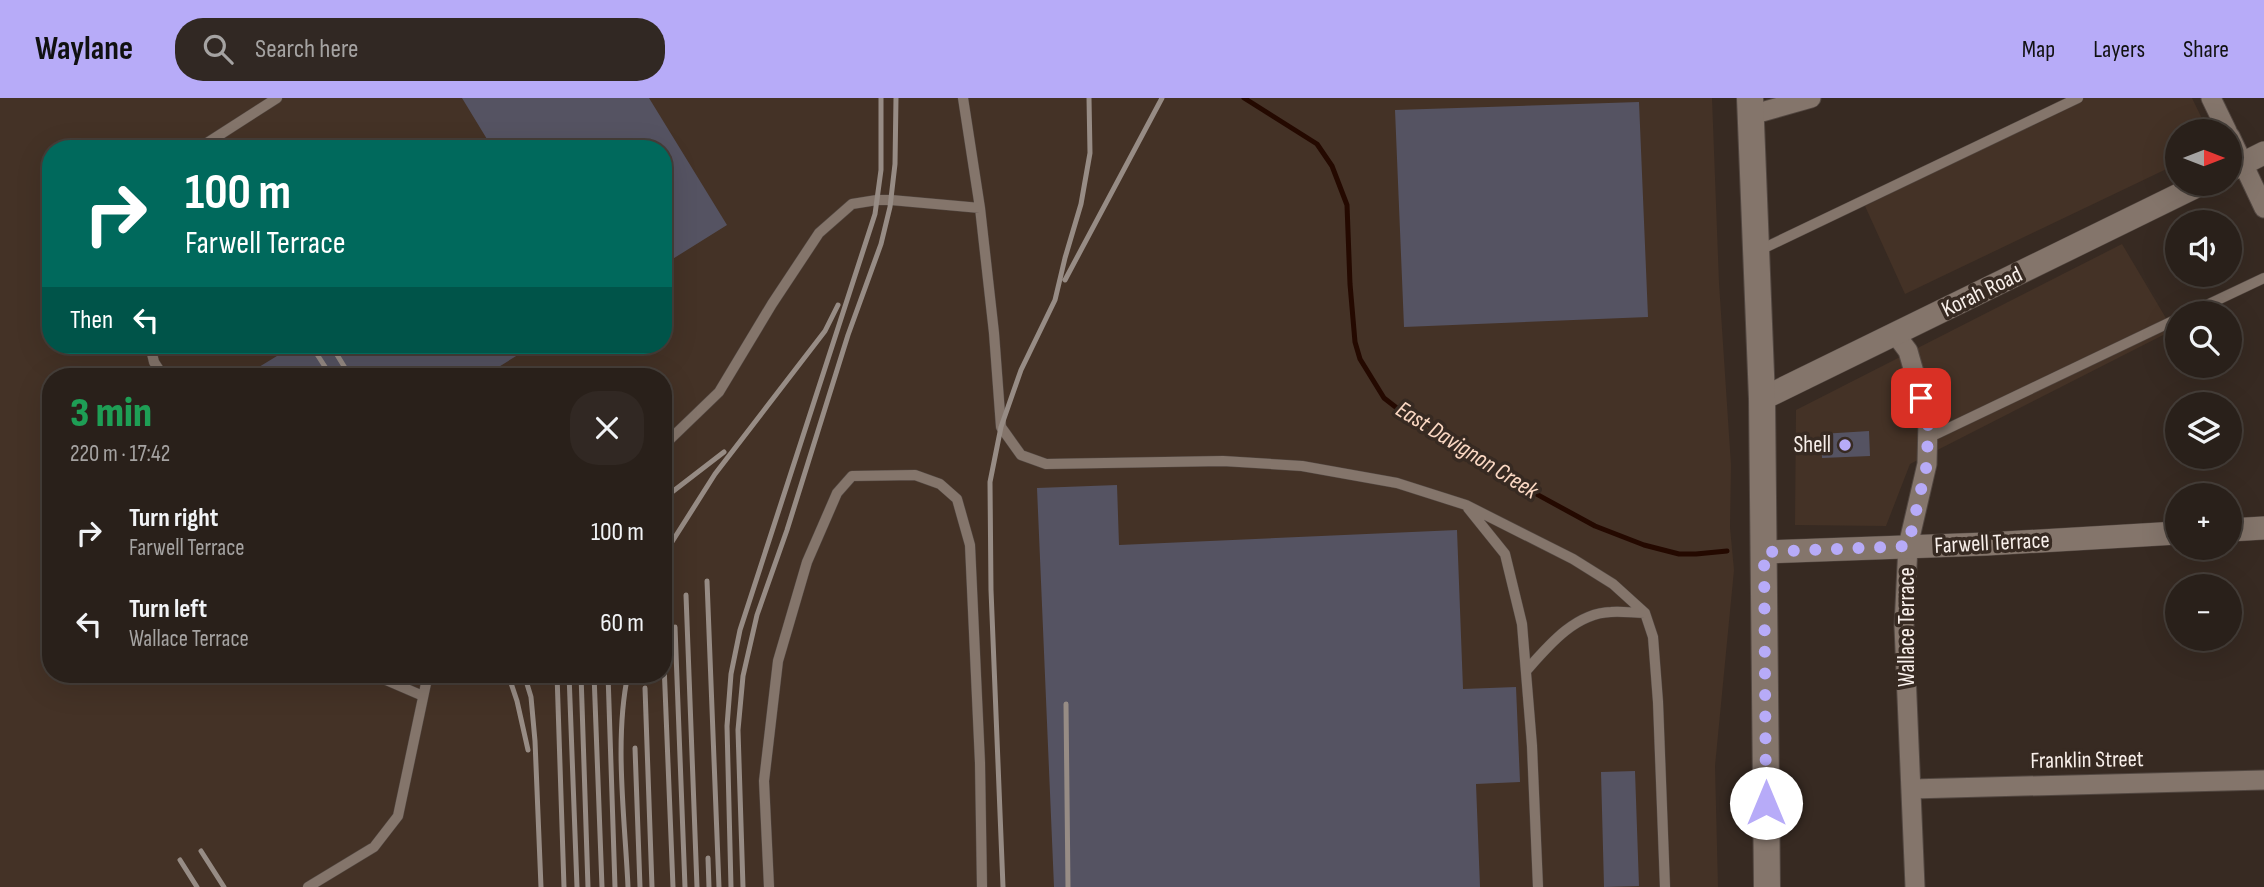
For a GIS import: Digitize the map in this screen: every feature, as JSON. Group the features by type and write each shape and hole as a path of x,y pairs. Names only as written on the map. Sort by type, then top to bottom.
{"main road":[{"path":"1750,106 1762,399 1767,887"}],"street":[{"path":"1750,106 1811,98"},
{"path":"2211,98 2221,119"},
{"path":"2242,163 2264,153"},
{"path":"2242,175 2264,208"},
{"name":"Korah Road","path":"1762,399 2177,196"},
{"name":"Wallace Terrace","path":"1896,334 1908,351 1928,421 1927,464 1908,546 1904,626 1914,887"},
{"path":"2242,529 2264,528"},
{"name":"Farwell Terrace","path":"1764,552 2165,534"},
{"name":"Franklin Street","path":"1911,789 2264,780"}],"lane":[{"path":"212,140 277,98"},
{"path":"963,98 980,208 994,333 1000,427 1021,455 1046,464 1223,461 1302,466 1397,483 1466,505 1573,559 1613,584 1645,613 1653,638 1665,887"},
{"path":"1756,252 2078,98"},
{"path":"672,437 719,393 772,304 819,233 852,204 891,200 980,208"},
{"path":"2215,301 2264,278"},
{"path":"1927,438 2165,326"},
{"path":"769,887 764,781 778,661 807,562 837,493 852,476 915,475 940,484 957,499 970,545 980,763 982,887"},
{"path":"1466,505 1505,554 1522,624 1532,746 1538,887"},
{"path":"1526,671 1556,637 1582,621 1608,611 1645,613"},
{"path":"393,683 423,696"},
{"path":"308,887 374,847 398,816 426,683"}],"shaded area":[{"path":"0,98 1712,98 1734,570 1715,766 1718,887 0,887"},
{"path":"2075,98 2192,98 2202,119 2165,119 2165,170 1905,294 1865,206"},
{"path":"2122,244 2165,317 2165,334 1910,464 1886,526 1795,525 1796,410"}],"building":[{"path":"462,98 649,98 727,225 672,259 672,140 488,140"},
{"path":"1639,102 1648,317 1404,327 1395,110"},
{"path":"280,354 519,354 497,368 257,368"},
{"name":"Shell","path":"1869,431 1870,456 1822,458 1821,434"},
{"path":"1117,485 1119,545 1457,530 1463,689 1516,687 1520,782 1476,784 1480,887 1054,887 1037,488"},
{"path":"1635,771 1639,886 1604,887 1601,772"}],"waterway":[{"name":"East Davignon Creek","path":"1244,98 1317,144 1332,166 1347,205 1355,342 1360,359 1384,398 1402,412 1425,422 1496,472 1595,526 1644,545 1679,554 1727,551"}],"railway":[{"path":"731,887 727,726 731,674 740,630 875,214 881,170 881,98"},
{"path":"743,887 738,730 743,676 757,615 787,530 848,335 881,244 890,207 895,164 896,98"},
{"path":"1003,887 991,590 990,482 1001,427 1021,370 1055,300 1081,204 1090,153 1089,98"},
{"path":"1065,280 1162,98"},
{"path":"672,542 715,474 825,331 838,305"},
{"path":"317,354 326,368"},
{"path":"337,354 345,368"},
{"path":"672,492 724,452"},
{"path":"707,581 719,887"},
{"path":"686,595 697,887"},
{"path":"675,627 685,887"},
{"path":"511,683 528,750"},
{"path":"527,683 531,697 535,741 541,887"},
{"path":"557,683 564,887"},
{"path":"569,683 577,887"},
{"path":"581,683 588,887"},
{"path":"594,683 602,887"},
{"path":"608,683 615,887"},
{"path":"627,683 621,753 628,887"},
{"path":"665,683 673,887"},
{"path":"645,688 652,887"},
{"path":"1066,704 1068,887"},
{"path":"635,748 640,887"},
{"path":"201,851 224,887"},
{"path":"708,858 709,887"},
{"path":"180,860 197,887"}],"place":[{"name":"Shell","path":"1845,445"}],"route":[{"path":"1766,803 1764,552 1908,546 1927,464 1928,421 1921,398"}]}
